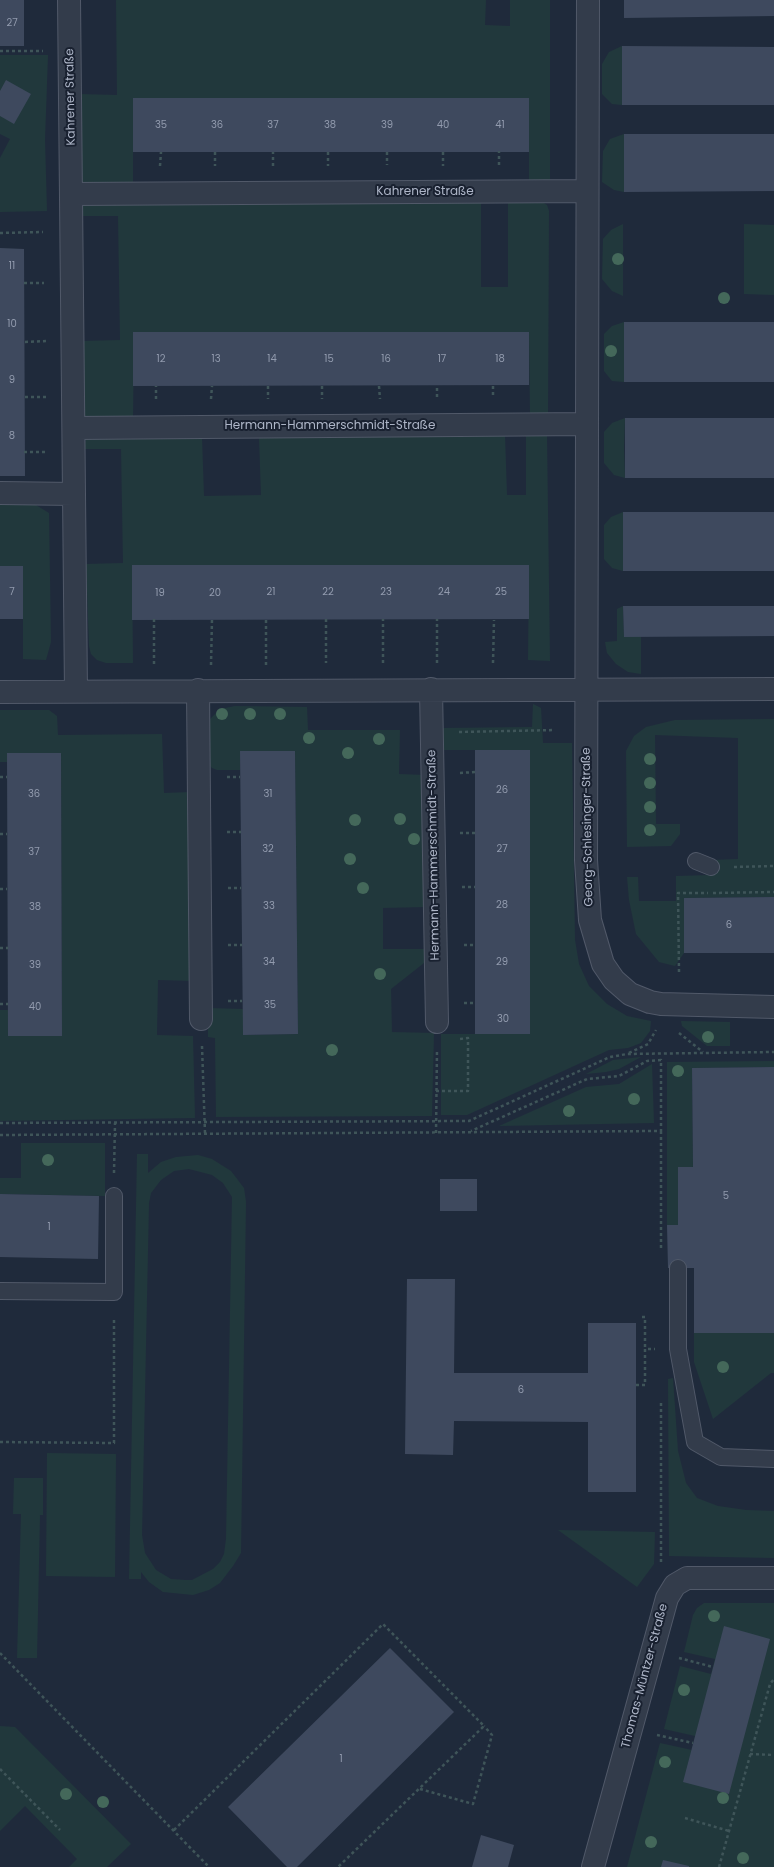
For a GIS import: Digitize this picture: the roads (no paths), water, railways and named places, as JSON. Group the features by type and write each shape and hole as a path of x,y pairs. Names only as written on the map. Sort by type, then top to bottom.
{"street":[{"name":"Kahrener Straße","path":"69,0 72,204 587,191"},
{"path":"586,690 588,0"},
{"path":"72,204 76,691"},
{"name":"Hermann-Hammerschmidt-Straße","path":"74,428 587,424"},
{"path":"0,494 74,494"},
{"path":"0,692 432,689 774,689"},
{"name":"Hermann-Hammerschmidt-Straße","path":"432,689 437,1030"},
{"path":"198,690 201,1019"},
{"name":"Georg-Schlesinger-Straße","path":"586,690 586,860 590,920 604,964 614,980 630,994 650,1002 661,1004 774,1007"},
{"name":"Thomas-Müntzer-Straße","path":"593,1867 666,1598 675,1585 687,1578 774,1578"}],"lane":[{"path":"696,861 712,867"},
{"path":"0,1291 114,1292 114,1196"},
{"path":"678,1268 678,1349 695,1442 721,1457 774,1459"}]}
